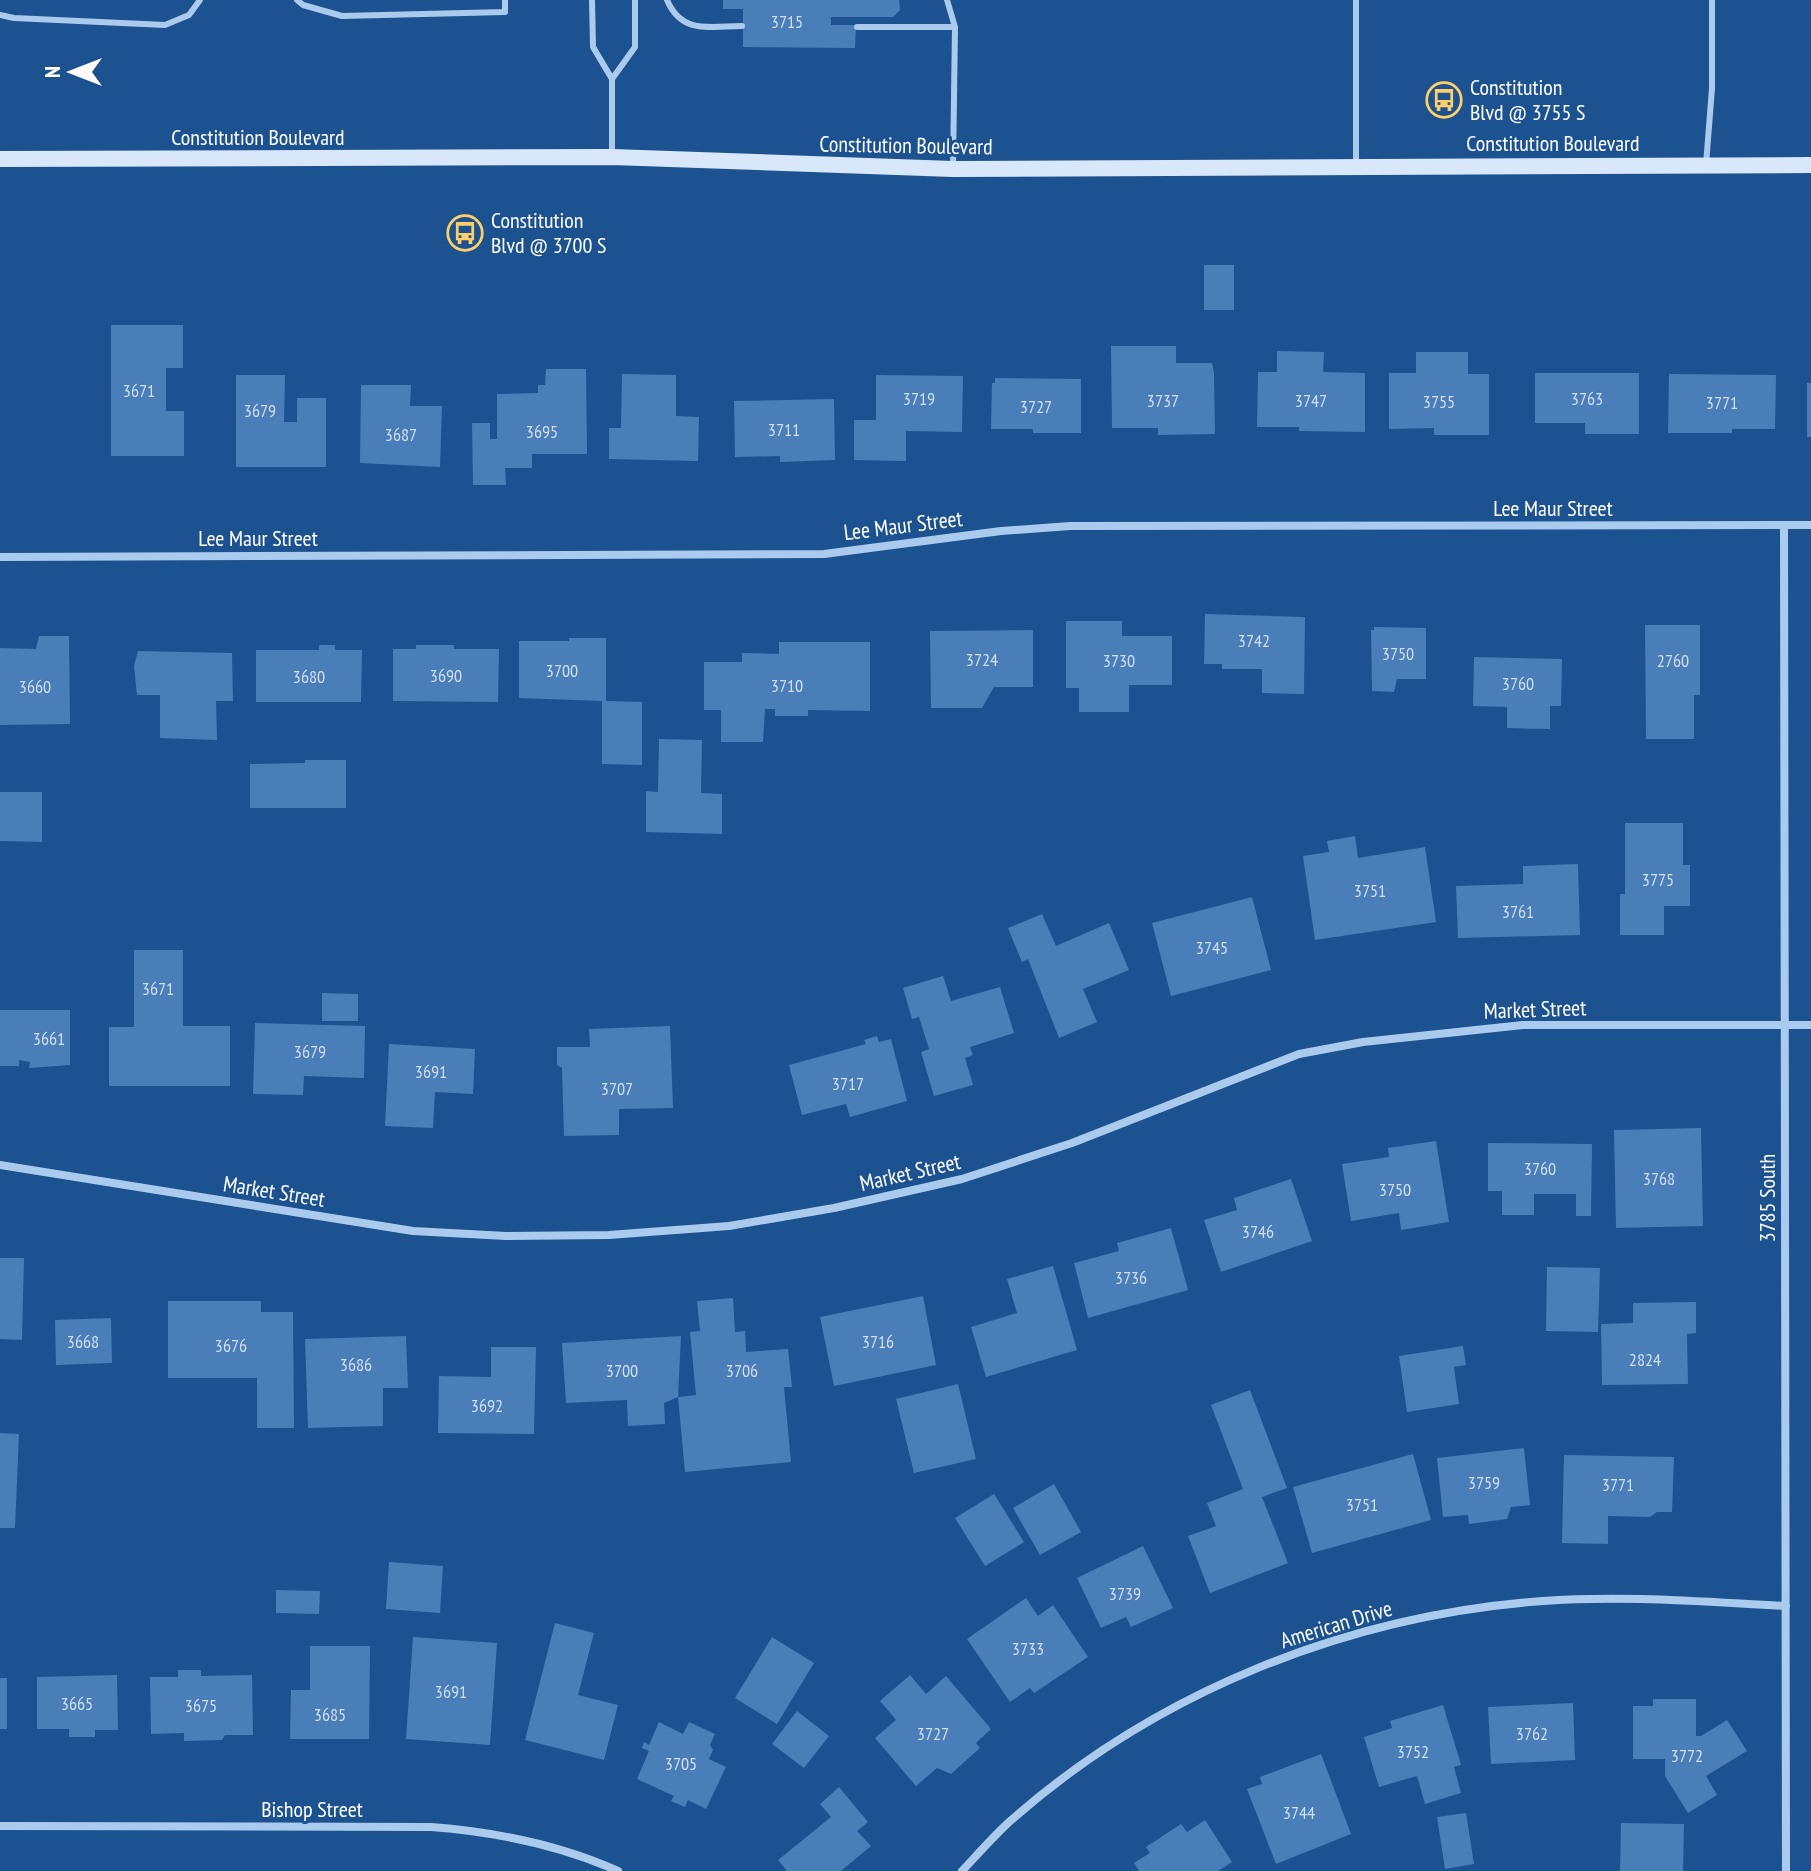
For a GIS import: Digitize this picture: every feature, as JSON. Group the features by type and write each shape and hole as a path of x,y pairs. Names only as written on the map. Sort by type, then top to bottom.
{"main road":[{"name":"Constitution Boulevard","path":"0,159 612,157 953,169 1811,165"}],"street":[{"name":"3785 South","path":"1784,525 1786,1871"},
{"name":"Lee Maur Street","path":"0,557 824,554 1001,531 1070,526 1811,525"},
{"name":"Market Street","path":"0,1165 413,1231 506,1236 609,1235 714,1227 834,1208 962,1179 1072,1143 1299,1054 1350,1044 1443,1031 1523,1025 1811,1025"},
{"name":"American Drive","path":"962,1871 1008,1824 1057,1784 1136,1729 1207,1690 1289,1655 1372,1628 1463,1609 1545,1601 1621,1599 1786,1606"},
{"name":"Bishop Street","path":"0,1826 446,1828 529,1840 582,1855 618,1871"}],"lane":[{"path":"0,15 165,25 189,15 200,0"},
{"path":"297,0 303,5 342,16 505,12 505,0"},
{"path":"592,0 593,47 612,79 612,157"},
{"path":"612,79 635,47 635,0"},
{"path":"667,0 676,18 695,26 742,26"},
{"path":"947,0 955,27 953,169"},
{"path":"1356,0 1356,169"},
{"path":"1706,165 1712,88 1712,0"},
{"path":"857,27 955,27"}],"building":[{"path":"723,0 899,0 900,10 893,17 831,17 831,25 856,25 855,48 743,47 743,9 723,9"},
{"path":"1204,265 1234,265 1234,310 1204,310"},
{"path":"111,325 183,325 183,368 166,368 166,411 184,411 184,456 111,456"},
{"path":"1111,346 1176,346 1176,363 1212,363 1215,434 1158,435 1158,428 1112,428"},
{"path":"1277,351 1324,352 1323,372 1365,373 1365,432 1257,427 1258,372 1277,372"},
{"path":"1416,352 1468,352 1468,374 1489,374 1489,435 1434,435 1434,428 1389,429 1389,373 1416,373"},
{"path":"546,369 586,369 587,454 532,454 532,468 505,468 506,485 473,485 472,423 490,423 490,439 497,439 497,394 538,393 538,385 545,385"},
{"path":"1535,373 1639,373 1639,434 1585,434 1585,423 1535,423"},
{"path":"622,374 676,375 676,416 699,417 698,461 609,459 609,428 621,428"},
{"path":"1669,374 1776,375 1775,429 1668,433"},
{"path":"236,375 285,375 284,422 297,422 297,398 326,398 326,467 236,467"},
{"path":"876,375 963,376 962,432 906,431 906,461 854,460 854,420 876,420"},
{"path":"995,378 1081,379 1081,433 991,429 992,383 995,383"},
{"path":"1807,383 1811,383 1811,437 1807,437"},
{"path":"361,385 411,385 410,406 442,406 440,467 360,463"},
{"path":"834,399 835,460 780,462 780,456 735,457 734,401"},
{"path":"1205,614 1305,617 1304,694 1262,693 1262,669 1222,669 1222,664 1204,664"},
{"path":"1066,621 1122,621 1122,636 1172,636 1172,685 1129,685 1129,712 1079,712 1079,688 1066,688"},
{"path":"1645,625 1700,625 1700,695 1694,695 1694,739 1646,739"},
{"path":"1374,627 1426,628 1426,679 1397,679 1394,692 1372,691 1371,630"},
{"path":"1033,630 1033,687 994,687 982,708 931,708 930,631"},
{"path":"39,636 69,636 70,724 0,725 0,648 36,649"},
{"path":"569,638 606,638 606,701 642,702 642,765 602,764 602,701 519,698 519,641 569,641"},
{"path":"779,642 870,642 870,711 808,710 808,716 775,716 775,709 765,709 763,742 721,742 721,710 704,710 704,662 742,662 742,653 779,654"},
{"path":"319,645 335,645 335,650 362,650 361,702 256,702 256,650 319,650"},
{"path":"416,645 499,649 498,702 393,701 393,649 416,649"},
{"path":"138,651 232,653 233,701 216,701 217,740 160,738 160,695 137,695 134,666"},
{"path":"1474,657 1562,659 1561,706 1550,706 1550,729 1507,728 1507,707 1473,706"},
{"path":"659,739 702,740 701,793 722,794 722,834 646,832 646,791 658,792"},
{"path":"305,760 346,760 346,808 250,808 250,764 305,763"},
{"path":"0,792 42,792 42,842 0,841"},
{"path":"1625,823 1683,823 1683,865 1690,865 1690,906 1664,906 1664,935 1620,935 1620,894 1625,894"},
{"path":"1355,836 1358,858 1425,847 1436,922 1315,940 1303,856 1329,852 1327,841"},
{"path":"1578,864 1580,935 1458,938 1456,886 1523,884 1523,866"},
{"path":"1252,897 1271,970 1171,996 1152,923"},
{"path":"1042,914 1056,946 1109,923 1129,970 1083,989 1097,1022 1059,1038 1028,959 1022,962 1008,928"},
{"path":"134,950 183,950 183,1026 230,1026 230,1086 109,1086 109,1027 134,1027"},
{"path":"943,976 951,1001 1000,987 1014,1033 970,1047 973,1055 965,1058 973,1085 934,1096 921,1052 929,1049 919,1017 912,1019 903,988"},
{"path":"322,993 358,994 358,1021 322,1021"},
{"path":"0,1010 70,1010 70,1065 29,1068 30,1062 19,1060 19,1066 0,1066"},
{"path":"255,1023 365,1026 364,1078 304,1076 303,1095 253,1094"},
{"path":"670,1026 673,1108 619,1109 619,1135 564,1136 562,1068 557,1065 557,1047 590,1047 589,1029"},
{"path":"877,1036 879,1042 891,1039 907,1101 850,1117 846,1104 802,1115 789,1065 866,1044 864,1040"},
{"path":"389,1044 475,1049 473,1094 435,1092 433,1128 385,1126"},
{"path":"1701,1128 1703,1226 1616,1228 1614,1130"},
{"path":"1436,1141 1449,1222 1401,1230 1399,1213 1351,1221 1342,1164 1389,1157 1388,1148"},
{"path":"1488,1143 1592,1144 1591,1216 1576,1216 1576,1194 1534,1194 1534,1215 1502,1215 1502,1191 1488,1191"},
{"path":"1291,1179 1312,1241 1221,1272 1204,1220 1237,1210 1234,1198"},
{"path":"1171,1228 1188,1290 1088,1318 1074,1263 1119,1251 1117,1243"},
{"path":"0,1258 24,1258 22,1340 0,1339"},
{"path":"1053,1266 1077,1350 986,1377 971,1327 1017,1313 1007,1279"},
{"path":"1547,1267 1600,1268 1598,1332 1546,1331"},
{"path":"923,1296 936,1365 834,1386 820,1317"},
{"path":"733,1298 735,1332 745,1331 746,1352 788,1349 792,1387 784,1387 791,1462 685,1472 678,1397 696,1395 690,1332 700,1331 697,1301"},
{"path":"168,1301 261,1301 261,1312 293,1312 294,1428 257,1428 257,1378 168,1378"},
{"path":"1696,1302 1696,1333 1687,1334 1688,1384 1602,1385 1601,1324 1633,1323 1633,1303"},
{"path":"111,1318 112,1363 56,1365 55,1320"},
{"path":"406,1336 408,1388 383,1388 383,1426 308,1428 305,1339"},
{"path":"681,1336 678,1397 664,1403 665,1424 628,1426 627,1400 566,1403 562,1343"},
{"path":"1463,1346 1466,1365 1454,1367 1459,1404 1407,1412 1399,1356"},
{"path":"491,1347 536,1347 534,1434 438,1433 439,1376 491,1377"},
{"path":"958,1384 976,1459 914,1473 896,1399"},
{"path":"1250,1390 1287,1488 1262,1497 1288,1563 1210,1593 1188,1536 1216,1526 1207,1503 1243,1489 1211,1405"},
{"path":"0,1433 19,1434 15,1528 0,1528"},
{"path":"1524,1448 1530,1505 1511,1507 1507,1519 1469,1524 1468,1515 1443,1517 1437,1458"},
{"path":"1413,1454 1431,1520 1312,1553 1293,1487"},
{"path":"1564,1455 1674,1457 1672,1512 1657,1512 1650,1517 1608,1516 1608,1544 1562,1543"},
{"path":"1054,1484 1081,1532 1040,1555 1013,1508"},
{"path":"994,1494 1024,1542 985,1566 955,1518"},
{"path":"1143,1546 1173,1608 1131,1627 1126,1617 1101,1628 1077,1578"},
{"path":"389,1562 443,1566 440,1613 386,1609"},
{"path":"276,1590 320,1591 319,1614 276,1613"},
{"path":"1026,1598 1038,1616 1053,1605 1088,1657 1034,1693 1030,1688 1010,1702 967,1639"},
{"path":"555,1623 594,1633 578,1695 618,1705 604,1760 525,1740"},
{"path":"413,1637 497,1643 490,1745 406,1739"},
{"path":"772,1637 814,1663 777,1724 735,1698"},
{"path":"310,1646 370,1646 369,1739 290,1739 291,1690 310,1690"},
{"path":"178,1670 201,1670 201,1676 252,1675 253,1735 225,1735 222,1740 184,1741 184,1733 151,1734 150,1677 178,1677"},
{"path":"117,1675 118,1730 95,1730 95,1737 69,1737 69,1729 37,1729 37,1677"},
{"path":"910,1675 926,1694 946,1676 991,1729 976,1743 980,1748 951,1774 937,1768 916,1786 875,1738 896,1720 880,1701"},
{"path":"0,1678 7,1678 7,1729 0,1729"},
{"path":"1653,1699 1696,1699 1696,1736 1727,1720 1747,1751 1706,1776 1717,1795 1688,1813 1665,1776 1665,1759 1633,1759 1633,1706 1653,1706"},
{"path":"1573,1703 1575,1760 1491,1764 1488,1707"},
{"path":"1443,1705 1461,1765 1454,1767 1461,1793 1425,1804 1417,1776 1379,1787 1364,1737 1392,1728 1390,1721"},
{"path":"797,1711 829,1736 804,1768 772,1744"},
{"path":"659,1722 683,1734 689,1722 715,1734 709,1759 726,1767 706,1809 688,1800 685,1807 671,1801 674,1796 637,1779 649,1751 642,1748 644,1742 649,1745"},
{"path":"1321,1754 1351,1834 1276,1864 1247,1789 1262,1784 1260,1777"},
{"path":"839,1787 868,1822 857,1831 871,1846 841,1871 787,1871 778,1860 831,1817 820,1804"},
{"path":"1466,1813 1474,1864 1445,1869 1437,1817"},
{"path":"1205,1820 1232,1862 1218,1871 1139,1871 1134,1863 1150,1853 1146,1847 1181,1824 1187,1832"},
{"path":"1621,1823 1684,1824 1683,1871 1620,1871"}],"place":[{"name":"Constitution Blvd @ 3755 S","path":"1444,100"},
{"name":"Constitution Blvd @ 3700 S","path":"465,233"}]}
